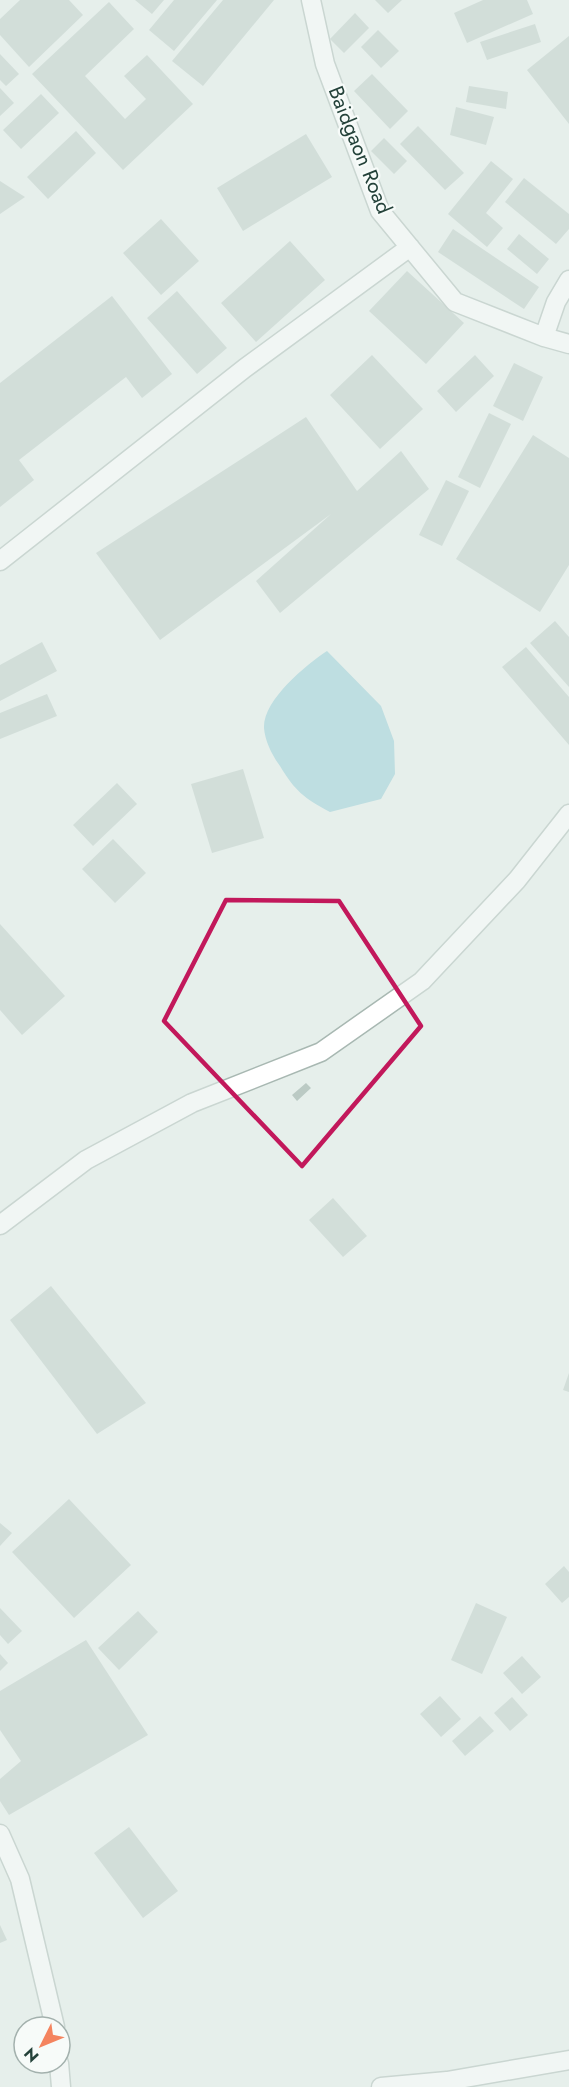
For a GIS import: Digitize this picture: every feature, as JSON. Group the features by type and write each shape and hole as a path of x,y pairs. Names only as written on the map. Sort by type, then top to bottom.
{"street":[{"name":"Baidgaon Road","path":"311,0 325,64 380,211 455,302 544,337 569,344"},
{"path":"0,561 245,368 410,247"},
{"path":"544,337 556,302 569,280"},
{"path":"0,1225 86,1160 192,1103 321,1052 422,981 517,880 569,814"},
{"path":"0,1834 20,1879 52,2015"},
{"path":"381,2087 447,2081 569,2060"}],"highlighted area":[{"path":"226,900 339,901 421,1026 302,1166 164,1021"}],"water":[{"path":"327,651 381,706 394,741 395,774 381,799 330,812 307,798 290,782 272,753 264,728 270,706 287,684"}],"building":[{"path":"20,0 69,0 83,15 29,67 0,35 0,19"},
{"path":"135,0 164,0 152,14"},
{"path":"174,0 217,0 174,51 149,30"},
{"path":"223,0 274,0 203,86 172,61"},
{"path":"375,0 402,0 388,13"},
{"path":"483,0 527,0 533,14 467,43 454,13"},
{"path":"109,2 134,29 85,76 125,119 146,99 124,76 147,55 193,104 123,170 32,74"},
{"path":"355,13 369,28 344,53 330,39"},
{"path":"535,24 541,42 487,60 480,42"},
{"path":"378,30 399,51 381,68 361,47"},
{"path":"569,36 569,124 527,70"},
{"path":"0,54 19,74 6,86 0,80"},
{"path":"372,74 408,111 390,129 354,91"},
{"path":"469,86 508,92 506,109 466,102"},
{"path":"0,88 14,103 0,116"},
{"path":"41,94 59,113 21,149 3,130"},
{"path":"456,107 494,117 486,145 450,135"},
{"path":"418,126 464,173 445,190 400,144"},
{"path":"76,131 96,153 48,199 27,177"},
{"path":"306,134 332,177 243,231 217,188"},
{"path":"384,138 407,161 394,174 371,151"},
{"path":"491,161 513,179 486,213 503,228 487,247 448,214"},
{"path":"524,178 569,214 569,229 556,244 505,202"},
{"path":"0,181 25,197 0,214"},
{"path":"161,219 199,261 161,295 123,253"},
{"path":"453,229 539,287 524,309 438,252"},
{"path":"519,234 549,259 537,274 507,249"},
{"path":"290,241 325,280 256,342 221,303"},
{"path":"407,271 464,323 426,364 369,311"},
{"path":"177,291 227,348 197,374 147,318"},
{"path":"112,296 172,374 142,398 126,377 19,460 34,480 0,507 0,383"},
{"path":"372,355 423,409 380,449 330,395"},
{"path":"475,355 494,376 456,412 437,391"},
{"path":"514,363 543,377 523,421 493,406"},
{"path":"489,413 511,424 480,488 458,477"},
{"path":"306,417 357,491 401,451 429,489 280,613 256,581 331,514 160,640 96,553"},
{"path":"533,435 569,458 569,565 540,612 456,559"},
{"path":"446,480 469,491 442,546 419,535"},
{"path":"555,621 569,637 569,687 530,643"},
{"path":"42,642 57,671 0,701 0,665"},
{"path":"526,647 569,697 569,745 502,667"},
{"path":"47,694 57,716 0,739 0,713"},
{"path":"243,769 264,838 212,853 191,784"},
{"path":"117,783 137,804 93,846 73,825"},
{"path":"113,839 146,873 115,903 82,869"},
{"path":"0,924 65,996 22,1035 0,1010"},
{"path":"306,1083 311,1088 297,1101 292,1095"},
{"path":"333,1198 367,1236 343,1257 309,1220"},
{"path":"51,1286 146,1403 97,1434 10,1320"},
{"path":"569,1373 569,1392 563,1390"},
{"path":"69,1499 131,1565 74,1618 12,1552"},
{"path":"0,1523 12,1533 0,1546"},
{"path":"564,1566 569,1572 569,1597 562,1603 545,1584"},
{"path":"476,1603 507,1617 482,1674 451,1660"},
{"path":"0,1608 22,1631 8,1644 0,1635"},
{"path":"138,1611 158,1632 119,1670 98,1648"},
{"path":"86,1640 148,1735 9,1815 0,1801 0,1779 21,1761 0,1730 0,1691"},
{"path":"0,1654 8,1663 0,1671"},
{"path":"522,1656 541,1677 522,1694 503,1673"},
{"path":"440,1696 461,1719 441,1737 420,1714"},
{"path":"512,1697 528,1715 510,1731 494,1713"},
{"path":"480,1716 494,1731 465,1756 452,1741"},
{"path":"129,1827 178,1891 143,1918 94,1853"},
{"path":"0,1925 7,1940 0,1943"}]}
